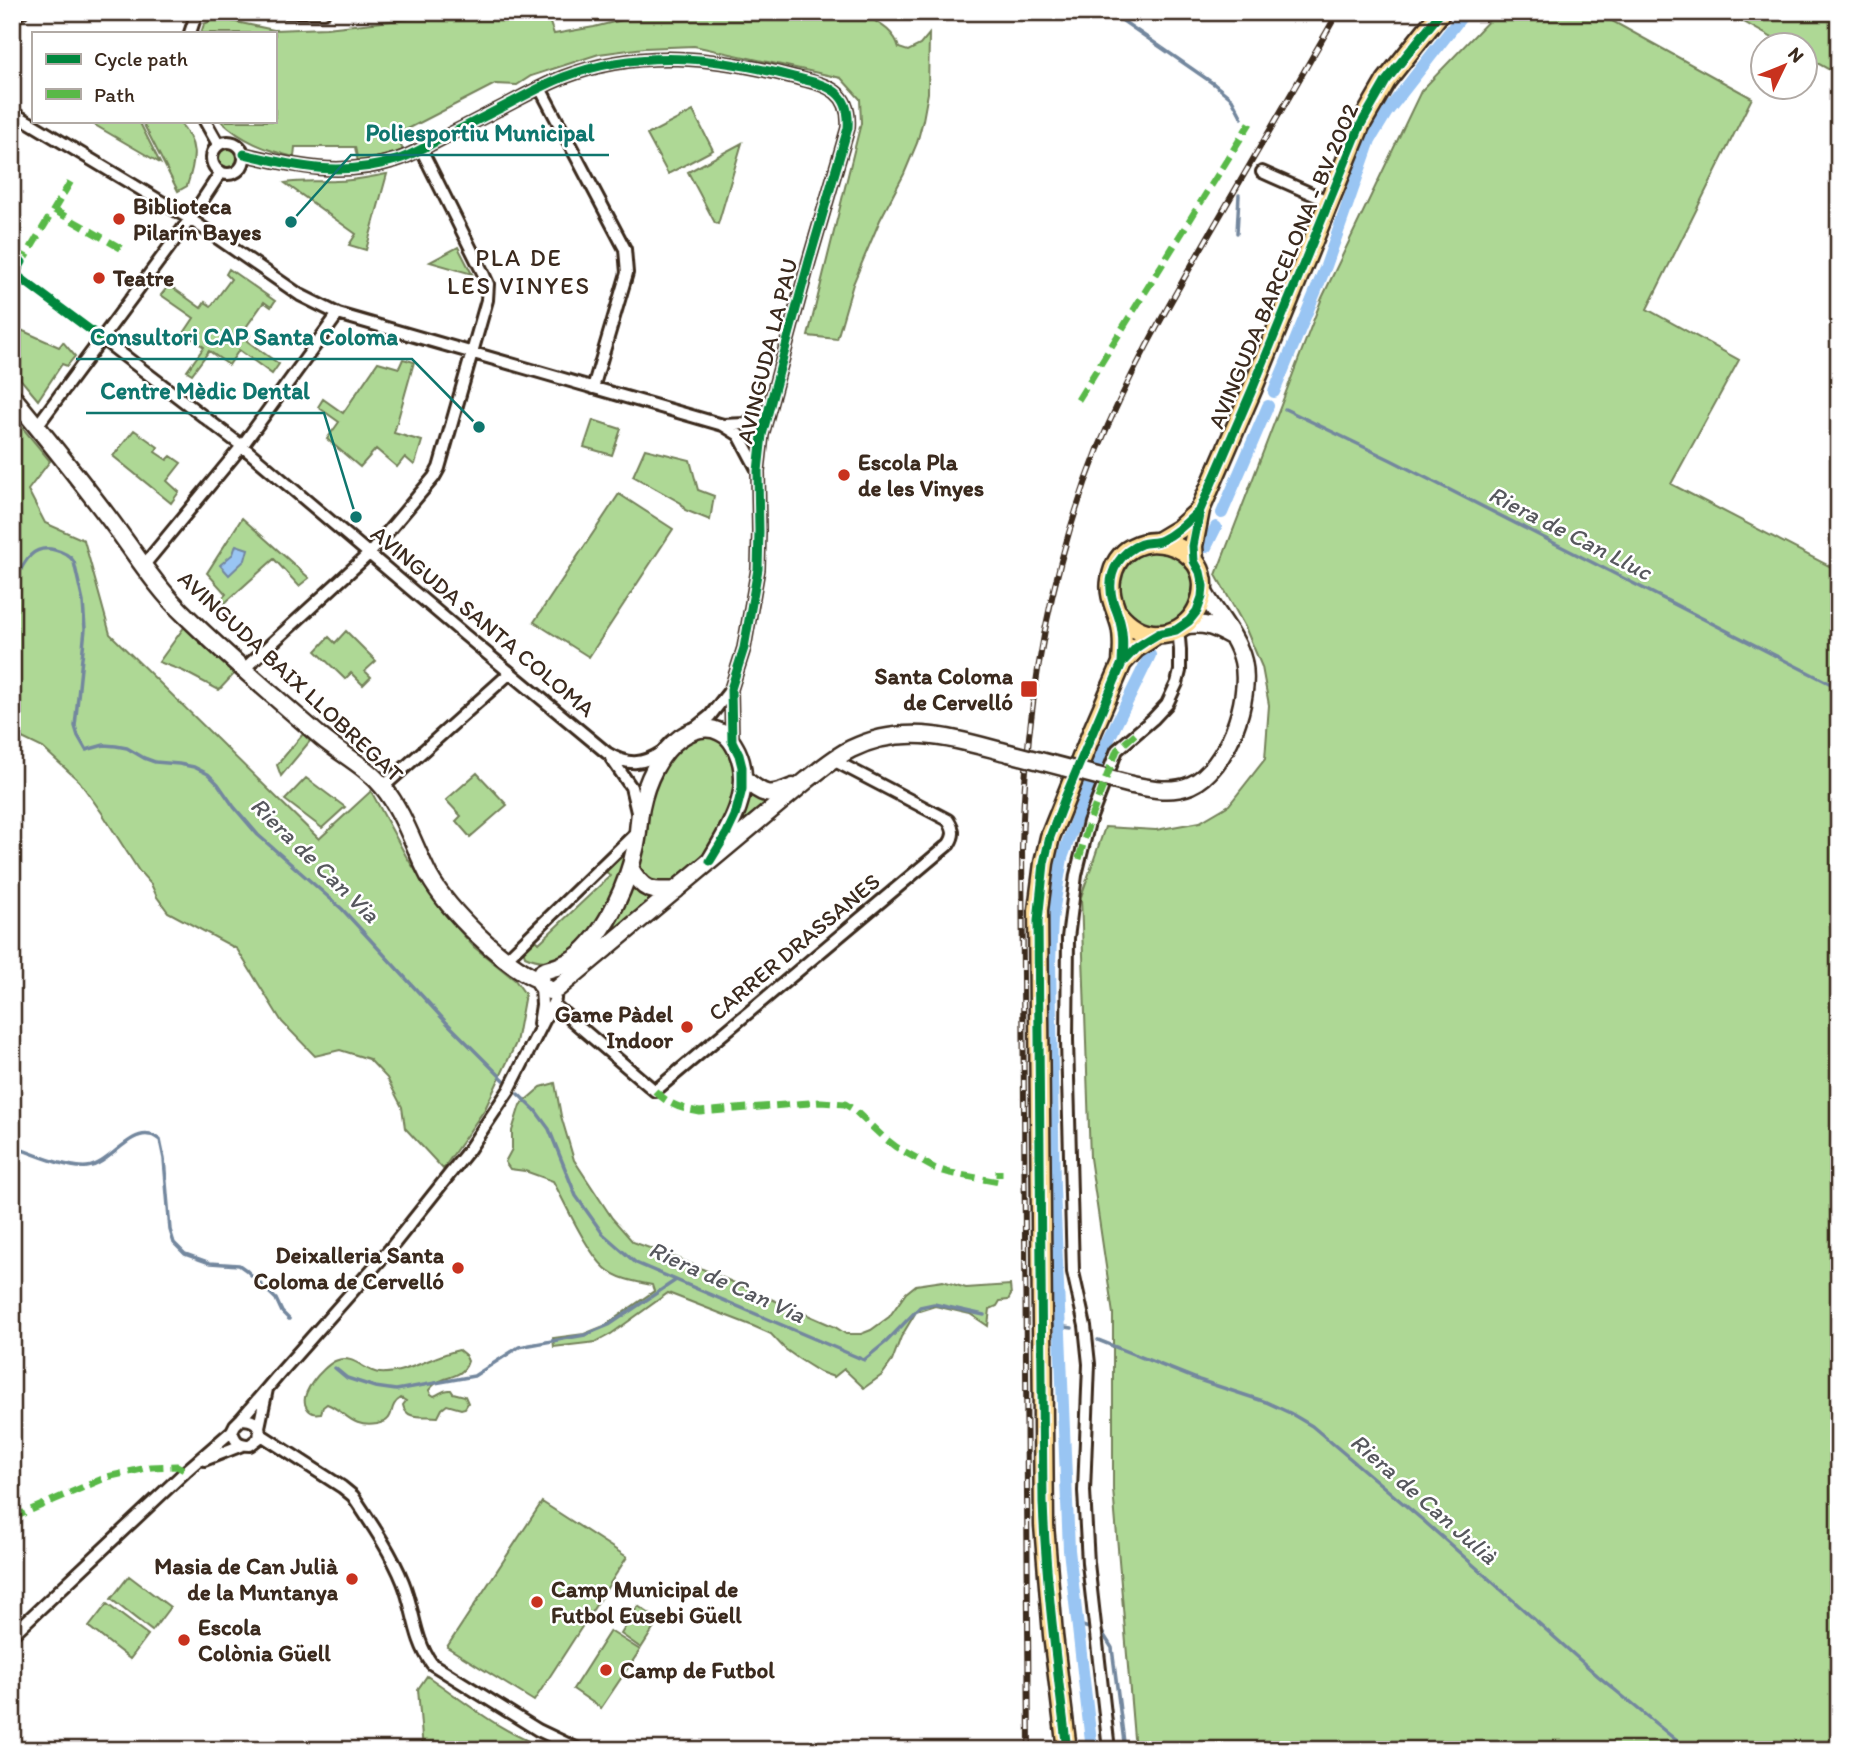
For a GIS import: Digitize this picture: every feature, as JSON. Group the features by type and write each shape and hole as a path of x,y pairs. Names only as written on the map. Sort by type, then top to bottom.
{"main road":[{"name":"AVINGUDA BARCELONA - BV 2002","path":"1194,561 1193,546 1200,510 1354,140 1386,81 1441,12"},
{"path":"1159,541 1179,529 1200,510"},
{"path":"1067,1750 1053,1635 1044,1525 1038,910 1050,837 1122,663 1136,648 1158,634 1180,628 1197,611 1203,591 1200,572 1194,561 1180,548 1159,541 1148,542 1127,552 1118,561 1110,587 1123,635 1122,663"},
{"path":"1118,613 1137,630 1158,634"}],"street":[{"path":"12,17 22,12"},
{"path":"190,32 197,12"},
{"path":"254,12 324,12"},
{"name":"AVINGUDA LA PAU","path":"540,88 592,68 651,58 679,57 765,69 833,89 844,101 849,118 848,128 762,435 758,471 758,569 744,648 731,689 732,741 739,755 743,778"},
{"path":"244,154 296,166 343,170 397,160 540,88 625,249 627,273 593,388"},
{"path":"12,112 190,219 300,295 338,314 723,425 739,435 758,471"},
{"path":"206,122 218,144"},
{"path":"223,142 234,142 244,154 243,164 231,174 216,169 212,159 212,153 218,144 223,142"},
{"path":"244,669 370,553 439,468 487,300 488,284 421,149"},
{"path":"37,426 190,219 220,172"},
{"path":"1262,172 1329,202"},
{"path":"144,565 242,446 338,314"},
{"name":"AVINGUDA SANTA COLOMA","path":"101,338 242,446 607,753 621,761 636,762 650,759 669,748"},
{"name":"AVINGUDA BAIX LLOBREGAT","path":"12,396 176,606 324,739 362,766 383,787 394,803 431,880 455,910 505,960 540,983"},
{"path":"723,425 745,424 769,409"},
{"path":"557,993 805,782 850,749 877,738 904,733 950,738 1132,785 1162,790 1183,788 1199,781 1222,756 1236,724 1245,684 1243,662 1238,648 1203,591"},
{"path":"1109,1750 1088,1563 1084,1491 1089,1364 1085,1326 1073,1272 1067,1040 1068,938 1076,875 1089,822 1117,750 1167,704 1177,683 1180,671 1180,628 1196,623 1209,625 1231,636"},
{"path":"383,787 510,673"},
{"path":"538,1031 542,1005 541,974 572,960 592,941 611,911 630,868 641,807 656,767 669,748 710,716 731,689"},
{"path":"689,733 712,728 732,741"},
{"name":"AVINGUDA SANTA COLOMA","path":"607,753 631,787 637,805 638,832"},
{"name":"CARRER DRASSANES","path":"557,993 655,1091 949,844 954,831 948,820 940,814 833,760"},
{"path":"743,778 756,790 768,795 805,782"},
{"path":"710,861 735,816 743,778"},
{"path":"505,960 638,832"},
{"path":"630,868 638,882 647,888 657,892 677,890"},
{"path":"12,1635 176,1480 232,1431 390,1249 468,1151 503,1100 557,993 561,975 554,968"},
{"path":"540,983 557,993"},
{"path":"199,1462 242,1445 253,1444 260,1431 267,1388"},
{"path":"241,1419 254,1420 260,1431 353,1496 398,1569 423,1652 432,1664 538,1730 580,1750"},
{"path":"232,1431 235,1440 242,1445"}],"green space":[{"path":"435,12 546,12 554,34 654,12 860,12 884,27 897,41 899,48 908,51 920,45 929,34 928,93 917,143 853,284 837,339 808,336 861,123 860,99 841,78 694,46 644,48 599,54 531,76 517,85 495,84 396,135 403,150 358,162 355,147 295,147 294,157 264,148 222,122 276,122 276,32 201,32 204,24 217,18 274,30 326,28 420,18"},
{"path":"1497,12 1596,12 1750,97 1750,102 1647,309 1739,360 1671,484 1839,571 1839,1750 1135,1750 1113,1489 1113,1314 1090,1158 1081,897 1105,827 1156,830 1200,822 1229,805 1265,759 1269,705 1262,667 1245,627 1216,575 1322,298 1421,91"},
{"path":"1726,12 1839,12 1839,75 1820,65 1820,32 1762,32"},
{"path":"693,111 713,150 668,174 647,135"},
{"path":"90,122 140,122 160,163"},
{"path":"143,122 179,122 190,137 194,152 192,168 187,186 178,191"},
{"path":"742,143 718,224 688,172"},
{"path":"228,147 235,150 238,157 235,164 228,167 221,164 218,157 221,150"},
{"path":"387,174 366,250 349,245 356,234 285,183 349,180"},
{"path":"458,247 472,274 430,262"},
{"path":"229,269 275,301 271,307 264,302 244,330 250,335 247,341 279,364 272,374 239,350 229,365 209,351 192,374 187,371 204,347 184,333 194,318 161,295 169,285 201,308 205,302 211,306 231,279 226,274"},
{"path":"12,326 59,347 63,342 75,356 67,366 62,364 38,400 12,369"},
{"path":"403,359 414,362 394,433 422,441 415,464 405,457 397,467 376,449 360,467 327,439 339,422 318,407 323,399 343,413 378,362 399,368"},
{"path":"12,415 50,461 28,490 45,523 84,540 110,634 319,839 371,791 406,856 441,910 474,947 515,980 525,994 516,1043 485,1109 443,1169 405,1128 402,1107 387,1078 369,1059 340,1050 315,1056 282,1022 237,949 168,912 79,781 43,748 12,733"},
{"path":"593,420 621,429 612,455 584,447"},
{"path":"134,430 158,447 155,452 167,460 171,456 181,463 167,481 179,492 171,503 113,456"},
{"path":"645,449 690,460 698,490 714,496 710,520 685,510 681,503 633,476"},
{"path":"619,494 673,529 589,657 534,622"},
{"path":"242,518 309,578 299,586 274,559 216,611 213,608 226,594 207,573"},
{"path":"1157,550 1172,553 1184,561 1192,573 1195,588 1192,603 1184,615 1172,623 1157,626 1142,623 1130,615 1122,603 1119,588 1122,573 1130,561 1142,553"},
{"path":"185,626 235,673 219,690 159,662"},
{"path":"346,631 376,661 365,671 371,677 363,685 351,673 345,679 316,651 329,637 335,643"},
{"path":"303,734 310,741 281,776 277,765"},
{"path":"706,735 723,743 733,765 733,797 727,817 714,843 687,869 666,884 646,881 640,865 645,827 662,770 673,754 687,742"},
{"path":"477,773 507,805 470,837 456,821 461,816 446,800"},
{"path":"306,778 345,807 322,828 285,800"},
{"path":"748,793 769,802 739,828 738,826"},
{"path":"626,849 625,861 615,890 599,920 581,945 567,956 555,960 543,961 525,956 523,949 533,937 539,943 610,876 604,869"},
{"path":"631,886 651,900 621,928 613,924"},
{"path":"555,1083 574,1160 612,1218 633,1242 682,1260 846,1334 861,1334 871,1330 889,1317 906,1293 916,1285 943,1281 966,1288 1010,1285 1011,1295 1008,1300 1000,1301 990,1309 988,1326 970,1314 935,1306 916,1312 901,1337 892,1361 882,1375 864,1388 844,1369 834,1377 820,1372 785,1349 771,1334 668,1293 596,1342 554,1347 553,1338 584,1334 604,1326 654,1291 652,1285 621,1277 605,1268 584,1239 553,1181 525,1171 510,1169 505,1162 512,1149 512,1131 520,1105 541,1087"},
{"path":"459,1350 468,1361 465,1368 456,1375 439,1381 429,1390 434,1396 451,1390 465,1396 468,1403 465,1408 447,1405 438,1417 417,1416 405,1410 403,1405 406,1401 401,1398 386,1421 368,1425 355,1422 327,1404 321,1413 313,1413 305,1402 305,1396 313,1382 335,1361 348,1359 374,1372 390,1373"},
{"name":"Camp Municipal de Futbol Eusebi Güell","path":"542,1502 627,1557 534,1701 447,1647"},
{"path":"129,1576 170,1607 152,1631 111,1599"},
{"path":"107,1604 148,1635 130,1659 89,1627"},
{"path":"638,1606 659,1620 641,1648 621,1634"},
{"name":"Camp de Futbol","path":"610,1631 640,1650 601,1708 573,1689"},
{"path":"427,1676 502,1728 552,1750 423,1750 418,1689"}],"water":[{"path":"236,545 248,549 245,560 229,575 220,565 233,554"}],"waterway":[{"name":"Riera de Can Lluc","path":"1110,12 1214,84 1232,99 1242,118"},
{"path":"1274,392 1326,266 1370,140 1387,112 1465,12"},
{"path":"1237,233 1239,195"},
{"path":"1222,513 1268,406"},
{"name":"Riera de Can Lluc","path":"1285,409 1391,460 1839,688"},
{"path":"1206,547 1216,527"},
{"name":"Riera de Can Via","path":"12,586 23,565 39,550 61,552 74,562 83,602 85,629 75,726 86,750 104,745 127,748 155,762 194,767 208,774 258,835 342,909 446,1022 504,1080"},
{"path":"1092,1750 1069,1550 1054,1189 1050,962 1052,919 1062,858 1075,822 1101,755 1150,655"},
{"name":"Riera de Can Via","path":"518,1094 535,1110 549,1129 576,1196 603,1234 636,1263 864,1360 920,1307 934,1304 984,1315"},
{"name":"Riera de Can Julià","path":"12,1146 60,1163 87,1167 95,1165 127,1142 142,1135 151,1135 160,1140 170,1230 174,1243 185,1254 210,1263 239,1265 276,1299 289,1319"},
{"name":"Riera de Can Julià","path":"335,1368 347,1378 396,1390 474,1376 519,1347 585,1335 609,1325 676,1280"},
{"name":"Riera de Can Via","path":"1052,1325 1072,1328"},
{"name":"Riera de Can Julià","path":"1098,1340 1199,1380 1266,1402 1312,1426 1598,1676 1688,1750"},
{"path":"1076,1624 1102,1632 1112,1648 1125,1750"}],"railway":[{"path":"1029,1750 1022,849 1028,747 1042,646 1052,596 1080,497 1123,393 1180,286 1338,12"}],"marked path":[{"path":"1078,400 1250,123"},
{"path":"20,266 74,176"},
{"path":"54,210 124,250"},
{"path":"1079,859 1089,822 1117,750 1135,734"},
{"path":"655,1091 675,1105 700,1112 821,1102 845,1104 896,1147 934,1168 999,1182 999,1170"},
{"path":"12,1518 107,1477 151,1467 177,1466 186,1471"}],"cycle path":[{"path":"1067,1750 1049,1595 1043,1502 1038,921 1044,863 1050,837 1065,798 1122,663 1136,648 1158,634 1176,630 1197,611 1203,586 1194,561 1193,546 1200,510 1360,126 1386,81 1441,12"},
{"path":"244,154 320,168 376,165 411,154 564,77 621,62 650,59 736,64 826,86 840,97 848,115 848,128 762,435 758,471 758,569 744,648 731,689 732,741 742,767 742,789 735,816 710,861"},
{"path":"12,256 22,262 15,274 101,338"},
{"path":"1122,663 1121,627 1111,594 1112,575 1118,562 1134,547 1167,537 1200,510"}],"place":[{"name":"Biblioteca Pilarín Bayes","path":"119,219"},
{"name":"Poliesportiu Municipal","path":"291,222"},
{"name":"Teatre","path":"99,278"},
{"name":"Consultori CAP Santa Coloma","path":"479,427"},
{"name":"Escola Pla de les Vinyes","path":"844,475"},
{"name":"Centre Mèdic Dental","path":"356,517"},
{"name":"Santa Coloma de Cervelló","path":"1029,689"},
{"name":"Game Pàdel Indoor","path":"687,1027"},
{"name":"Deixalleria Santa Coloma de Cervelló","path":"458,1268"},
{"name":"Masia de Can Julià de la Muntanya","path":"352,1579"},
{"name":"Camp Municipal de Futbol Eusebi Güell","path":"537,1602"},
{"name":"Escola Colònia Güell","path":"184,1640"},
{"name":"Camp de Futbol","path":"606,1670"}],"district":[{"name":"PLA DE LES VINYES","path":"519,272"}]}
